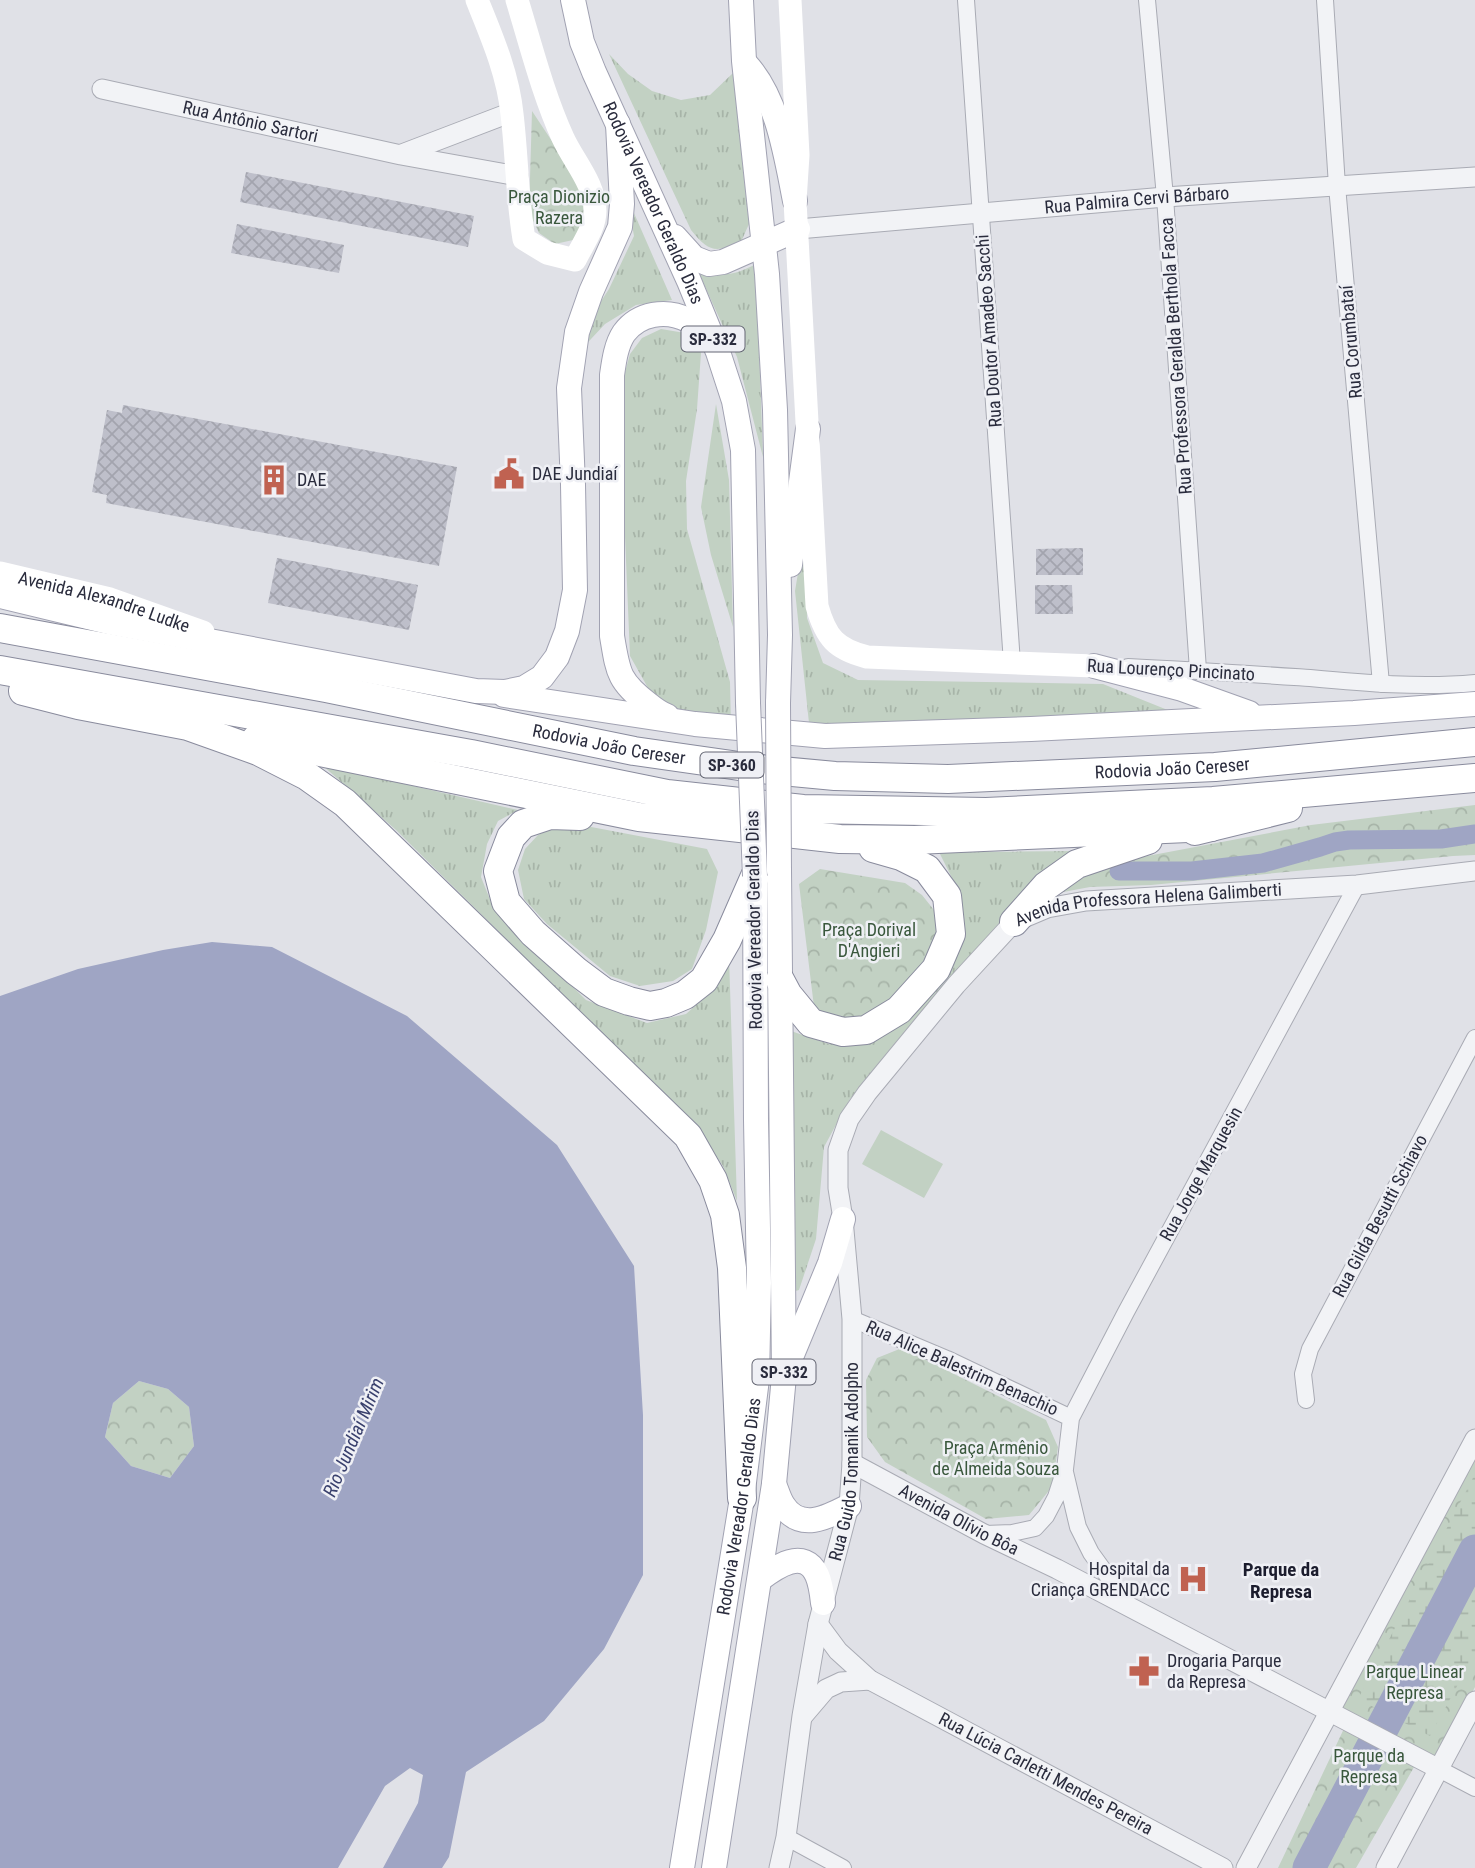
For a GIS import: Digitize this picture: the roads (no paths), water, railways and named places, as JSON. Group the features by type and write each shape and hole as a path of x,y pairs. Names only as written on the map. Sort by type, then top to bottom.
{"highway":[{"name":"Rodovia João Cereser","path":"0,628 326,688 634,751 760,769 835,776 948,779 1215,767 1475,742"},
{"name":"Rodovia João Cereser","path":"0,670 471,754 667,794 803,809 986,812 1213,801 1475,778"},
{"path":"0,685 78,705 639,817"},
{"path":"188,726 258,751 307,776 345,803 688,1136 713,1180 725,1215 732,1268 742,1498"},
{"path":"1014,922 1046,886 1077,864 1145,841 1371,788"},
{"path":"767,873 704,981 685,995 649,1006 629,1002 604,992 533,933 506,902 498,871 511,837 523,824 550,814 639,817 840,839 915,840 1211,827"},
{"path":"780,980 788,995 811,1023 844,1032 866,1030 899,1010 936,970 951,934 947,896 927,869 901,856 840,839"}],"main road":[{"path":"477,0 503,67 512,112 524,239 547,253 575,260 595,222 593,193 563,140 517,0"},
{"name":"Rodovia Vereador Geraldo Dias","path":"573,0 582,42 594,72 711,335 734,401 743,450 748,703 780,980 784,1376 774,1484 714,1868"},
{"name":"Rodovia Vereador Geraldo Dias","path":"682,1868 742,1498 757,1379 759,1283 756,1120 780,635 775,410 764,243 744,61 741,0"},
{"path":"790,0 798,155 795,201"},
{"path":"744,61 755,74 770,101 786,152 797,229 808,429 780,635"},
{"path":"476,691 505,692 524,688 542,677 557,657 567,631 575,590 569,388 577,332 591,292 620,227 622,204 618,124"},
{"path":"663,223 695,258 709,264 723,262 797,229"},
{"path":"695,724 660,713 627,688 618,668 612,636 612,375 615,354 623,334 635,322 650,314 670,314 688,320 711,335"},
{"name":"Rua Lourenço Pincinato","path":"808,429 817,606 823,626 830,638 840,647 867,657 1094,666"},
{"name":"Avenida Alexandre Ludke","path":"0,573 110,599 249,648"},
{"path":"0,596 113,623 476,691 695,724 825,736 1031,729 1475,704"},
{"path":"1094,666 1182,689 1263,717"},
{"path":"784,1376 830,1263 843,1219"},
{"path":"774,1484 782,1505 804,1521 816,1521 849,1506"},
{"path":"760,1579 785,1562 803,1562 814,1569 819,1578 821,1613"}],"street":[{"name":"Rua Doutor Amadeo Sacchi","path":"965,0 1012,663"},
{"name":"Rua Professora Geralda Berthola Facca","path":"1147,0 1166,197 1198,670"},
{"name":"Rua Corumbataí","path":"1325,0 1337,186 1381,684"},
{"name":"Rua Antônio Sartori","path":"103,89 401,155 518,176"},
{"path":"401,155 512,112"},
{"name":"Rua Palmira Cervi Bárbaro","path":"797,229 1166,197 1475,177"},
{"name":"Rua Lourenço Pincinato","path":"1094,666 1198,670 1381,684 1475,682"},
{"name":"Avenida Professora Helena Galimberti","path":"889,1067 956,985 1014,922 1047,908 1086,901 1357,885 1475,872"},
{"name":"Rua Jorge Marquesin","path":"984,1534 1012,1533 1035,1528 1046,1516 1056,1497 1065,1469 1071,1418 1357,885"},
{"name":"Rua Gilda Besutti Schiavo","path":"1306,1400 1303,1374 1310,1349 1475,1038"},
{"name":"Rua Guido Tomanik Adolpho","path":"779,1868 821,1613 849,1506 852,1463 852,1319 838,1188 838,1150 849,1119 866,1093 889,1067"},
{"name":"Rua Alice Balestrim Benachio","path":"852,1319 947,1359 1071,1418"},
{"path":"1247,1868 1475,1439"},
{"name":"Avenida Olívio Bôa","path":"852,1463 1475,1788"},
{"name":"Rua Jorge Marquesin","path":"1065,1469 1078,1527 1091,1553 1131,1608"},
{"name":"Rua Lúcia Carletti Mendes Pereira","path":"821,1613 838,1651 870,1680 1223,1868"},
{"path":"802,1717 825,1689 841,1682 870,1680"},
{"path":"1386,1868 1475,1701"},
{"path":"786,1837 843,1868"}],"water":[{"path":"212,942 272,947 407,1016 557,1145 634,1266 643,1415 643,1575 604,1649 544,1721 466,1772 449,1857 442,1868 383,1868 418,1803 423,1775 410,1768 385,1786 338,1868 0,1868 0,996 78,969","holes":["139,1381 168,1389 189,1407 194,1446 170,1478 131,1466 105,1437 113,1403"]}],"waterway":[{"path":"1119,871 1192,871 1263,863 1349,840 1441,839 1475,834"},
{"name":"Rio Jundiaí Mirim","path":"1309,1868 1475,1551"}],"place":[{"name":"DAE Jundiaí","path":"509,474"},
{"name":"DAE","path":"274,480"},
{"name":"Hospital da Criança GRENDACC","path":"1193,1579"},
{"name":"Drogaria Parque da Represa","path":"1144,1671"}],"district":[{"name":"Parque da Represa","path":"1281,1580"}],"park label":[{"name":"Praça Dionizio Razera","path":"559,207"},
{"name":"Praça Dorival D'Angieri","path":"869,940"},
{"name":"Praça Armênio de Almeida Souza","path":"996,1458"},
{"name":"Parque Linear Represa","path":"1415,1682"}]}
